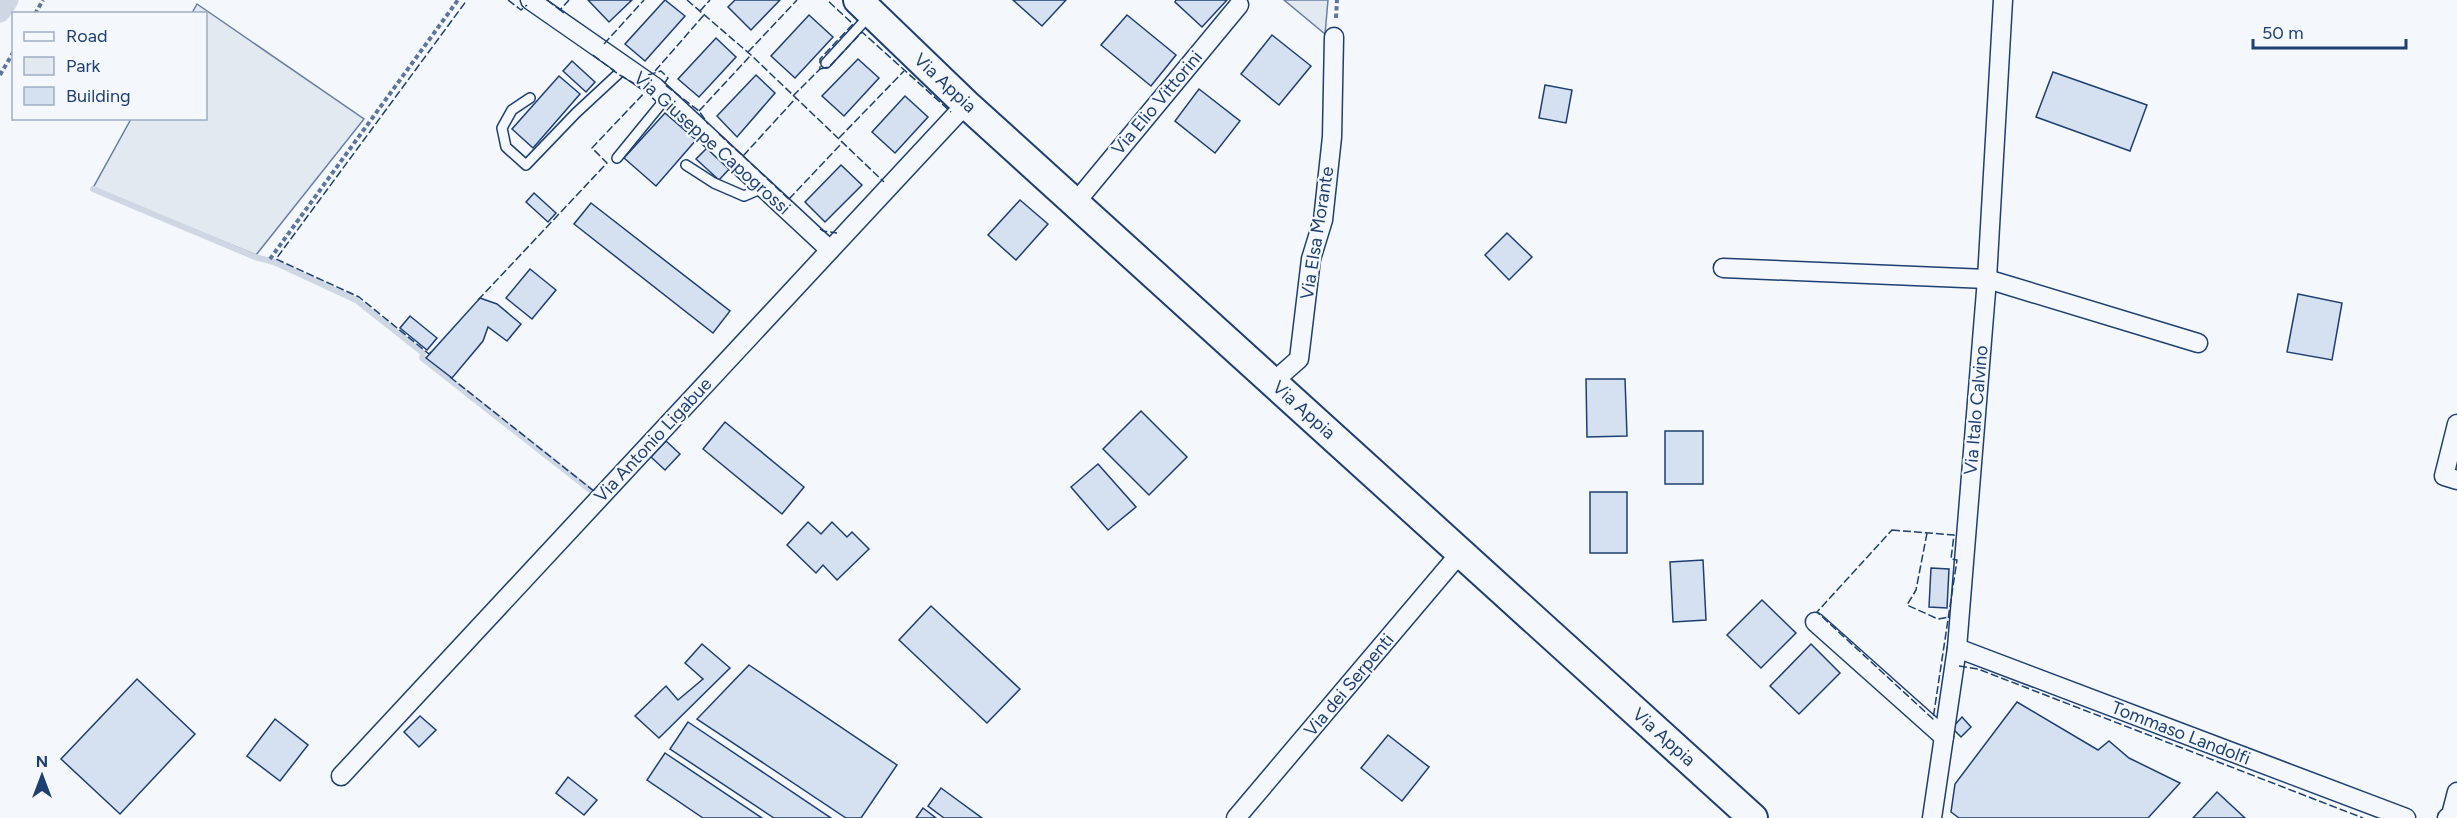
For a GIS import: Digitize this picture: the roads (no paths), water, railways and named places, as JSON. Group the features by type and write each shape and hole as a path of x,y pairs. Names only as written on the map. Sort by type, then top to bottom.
{"main road":[{"name":"Via Appia","path":"864,7 966,104 1753,818"}],"street":[{"name":"Via Giuseppe Capogrossi","path":"530,0 666,98 830,250"},
{"name":"Via Italo Calvino","path":"1932,818 1957,648 1987,279 2003,0"},
{"name":"Via Elio Vittorini","path":"1076,202 1239,5"},
{"name":"Via Elsa Morante","path":"1273,382 1299,359 1311,259 1323,220 1332,137 1335,37"},
{"name":"Via Antonio Ligabue","path":"341,776 966,104"},
{"path":"1723,268 1987,279 2198,343"},
{"path":"2457,424 2444,477 2457,480"},
{"name":"Via dei Serpenti","path":"1236,818 1461,552"},
{"path":"1815,622 1944,737"},
{"name":"Tommaso Landolfi","path":"1957,648 2406,818"},
{"path":"2446,818 2451,815 2457,792"}],"lane":[{"path":"826,63 864,7"},
{"path":"530,98 512,110 502,128 506,147 526,165 624,66"},
{"path":"616,158 666,98"},
{"path":"686,165 714,183 744,196 758,190 761,185"}],"waterway":[{"path":"0,12 8,0"},
{"path":"93,189 255,257 274,262 356,300 423,353 422,358 594,493"}]}
